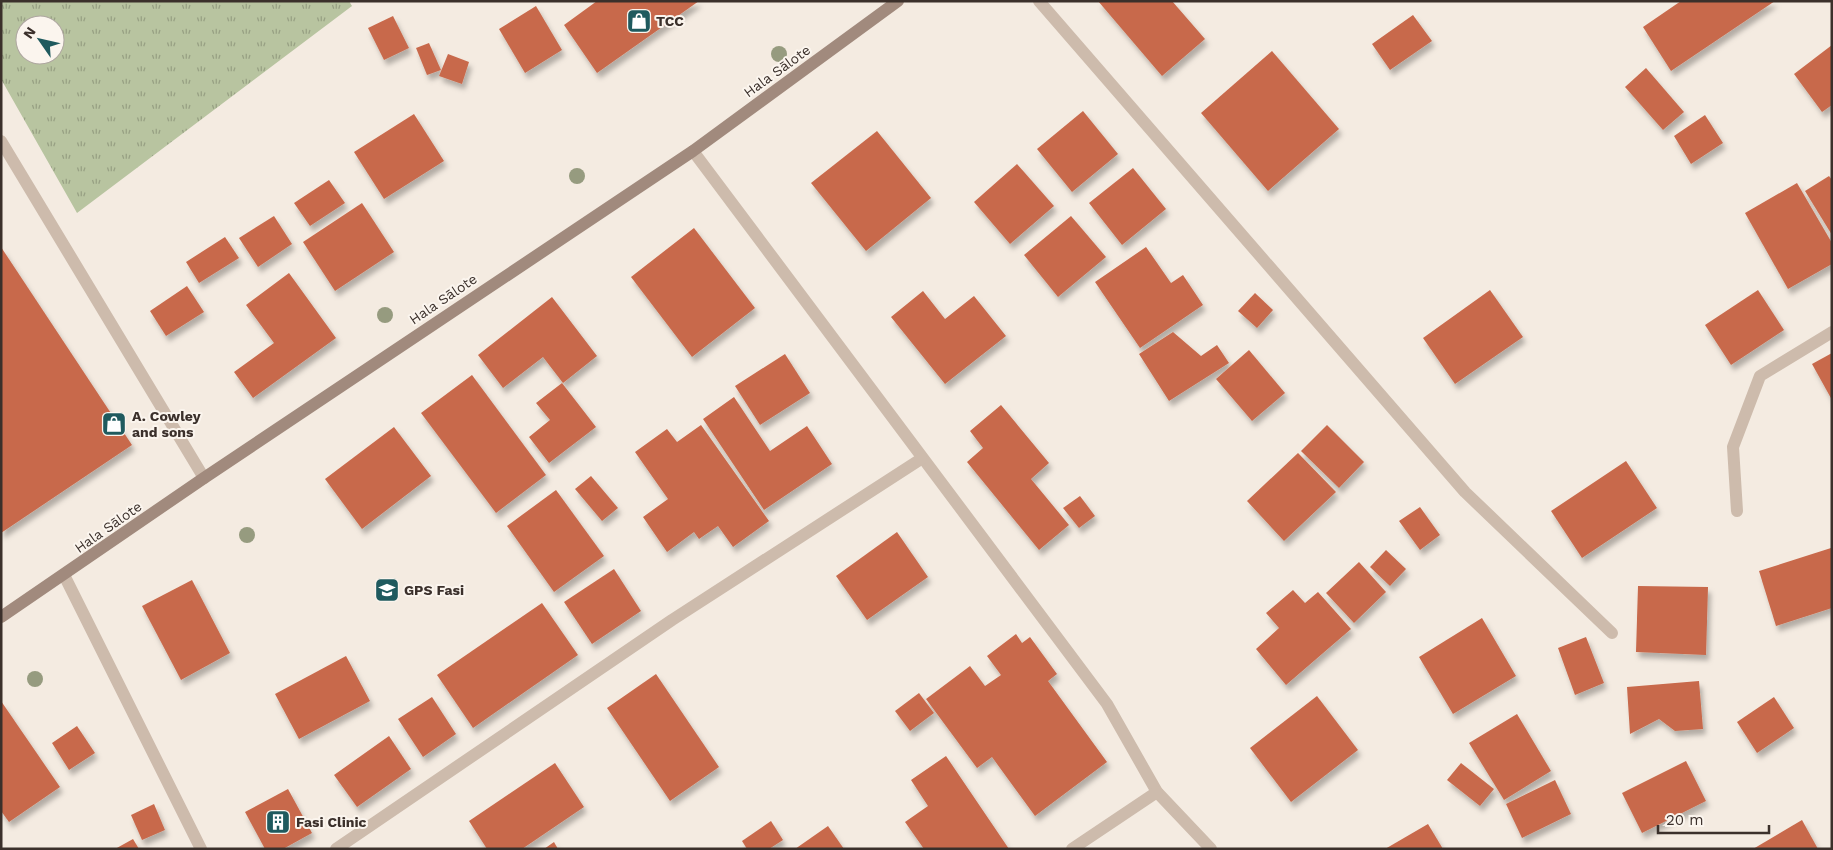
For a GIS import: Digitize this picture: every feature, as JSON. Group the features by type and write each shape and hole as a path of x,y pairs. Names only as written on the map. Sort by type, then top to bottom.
{"main road":[{"name":"Hala Sālote","path":"1,617 204,478 693,151 898,1"}],"street":[{"path":"1039,1 1465,492 1612,633"},
{"path":"1,141 204,478"},
{"path":"693,151 921,459 1107,704 1157,792 1211,849"},
{"path":"1737,512 1733,448 1760,376 1832,332"},
{"path":"336,849 672,620 921,459"},
{"path":"64,575 201,849"},
{"path":"1072,849 1157,792"}],"green space":[{"path":"1,1 349,1 352,6 77,213 1,79"}],"building":[{"path":"597,1 699,1 597,73 564,25"},
{"path":"1098,1 1172,1 1205,39 1162,76"},
{"path":"1681,1 1775,1 1671,71 1643,27"},
{"path":"536,6 562,50 525,73 499,29"},
{"path":"1413,15 1432,41 1390,70 1372,44"},
{"path":"393,16 409,48 384,60 368,28"},
{"path":"429,43 441,70 427,75 416,48"},
{"path":"1832,45 1832,105 1822,112 1794,74"},
{"path":"1272,51 1339,129 1268,191 1201,113"},
{"path":"448,54 469,62 462,84 439,76"},
{"path":"1646,68 1684,112 1663,130 1625,87"},
{"path":"1083,111 1118,154 1072,192 1037,149"},
{"path":"414,114 444,161 384,199 354,152"},
{"path":"1705,115 1723,143 1691,164 1674,136"},
{"path":"877,131 931,198 866,251 811,183"},
{"path":"1017,164 1054,206 1010,244 974,202"},
{"path":"1133,168 1166,209 1122,245 1089,203"},
{"path":"1829,176 1832,180 1832,235 1805,191"},
{"path":"329,180 345,203 310,226 294,203"},
{"path":"1797,183 1832,243 1832,264 1788,289 1745,213"},
{"path":"362,203 394,252 335,291 303,242"},
{"path":"274,216 292,244 258,267 239,238"},
{"path":"1071,216 1106,257 1058,297 1024,255"},
{"path":"694,228 755,308 692,357 631,277"},
{"path":"225,237 239,258 199,283 186,262"},
{"path":"1,247 132,445 1,533"},
{"path":"1146,247 1171,283 1183,275 1203,305 1140,348 1095,282"},
{"path":"289,273 336,338 253,398 234,372 274,343 246,305"},
{"path":"187,286 204,312 166,336 150,311"},
{"path":"1490,290 1523,337 1455,384 1423,338"},
{"path":"1758,290 1784,330 1731,365 1705,325"},
{"path":"923,291 945,319 974,296 1006,336 945,384 891,317"},
{"path":"1255,293 1273,310 1257,328 1238,311"},
{"path":"552,297 597,356 563,383 543,357 503,388 478,355"},
{"path":"1173,332 1201,356 1217,345 1229,363 1169,401 1139,354"},
{"path":"1249,350 1285,393 1252,421 1216,379"},
{"path":"1832,353 1832,400 1812,364"},
{"path":"785,354 810,393 760,425 735,386"},
{"path":"472,375 546,475 496,513 421,413"},
{"path":"562,383 596,427 549,463 529,437 550,420 536,403"},
{"path":"734,397 770,451 807,426 832,464 764,510 703,419"},
{"path":"1001,405 1049,463 1031,479 1069,525 1039,550 967,462 983,448 970,431"},
{"path":"701,425 769,521 733,547 718,526 699,539 694,532 667,552 643,517 668,499 635,452 667,429 677,442"},
{"path":"1327,425 1364,462 1339,488 1301,451"},
{"path":"394,427 431,476 362,529 325,479"},
{"path":"1298,453 1336,492 1284,541 1247,501"},
{"path":"1626,461 1657,508 1582,558 1551,511"},
{"path":"591,476 618,508 602,521 575,489"},
{"path":"556,490 604,556 554,592 507,526"},
{"path":"1080,496 1095,516 1079,528 1063,508"},
{"path":"1420,507 1440,535 1420,550 1399,521"},
{"path":"897,532 928,577 867,620 836,576"},
{"path":"1831,548 1832,608 1776,626 1759,571"},
{"path":"1386,550 1406,569 1390,586 1370,567"},
{"path":"1359,562 1386,592 1354,623 1326,593"},
{"path":"614,569 641,611 592,644 564,602"},
{"path":"192,580 230,653 181,680 142,606"},
{"path":"1638,586 1708,587 1706,655 1636,652"},
{"path":"1293,590 1305,603 1318,592 1351,629 1286,685 1256,649 1279,628 1266,613"},
{"path":"542,603 578,655 473,728 437,675"},
{"path":"1482,618 1516,676 1453,714 1419,657"},
{"path":"1016,634 1022,643 1030,637 1057,674 1048,681 1107,762 1035,816 992,757 977,768 926,699 970,666 985,686 1001,675 987,656"},
{"path":"1586,637 1604,683 1575,695 1558,648"},
{"path":"346,656 370,701 299,739 275,694"},
{"path":"656,674 719,767 670,801 607,708"},
{"path":"1699,681 1703,729 1675,731 1659,719 1630,734 1627,687"},
{"path":"919,693 934,713 910,731 895,711"},
{"path":"1317,696 1358,750 1291,802 1250,748"},
{"path":"432,697 456,734 423,757 398,719"},
{"path":"1774,697 1794,728 1757,753 1737,722"},
{"path":"1,701 60,787 9,822 1,811"},
{"path":"1517,714 1551,771 1504,800 1469,743"},
{"path":"77,726 95,753 69,770 52,743"},
{"path":"389,736 411,769 357,807 334,775"},
{"path":"946,756 1009,849 924,849 905,822 928,806 911,780"},
{"path":"1686,761 1706,801 1642,833 1622,793"},
{"path":"555,763 584,807 522,849 487,849 469,821"},
{"path":"1461,763 1494,789 1480,806 1447,780"},
{"path":"1555,780 1571,814 1522,838 1506,804"},
{"name":"Fasi Clinic","path":"288,789 312,833 283,849 265,849 245,812"},
{"path":"154,804 165,830 142,840 131,815"},
{"path":"1802,820 1818,849 1753,849"},
{"path":"771,821 783,840 769,849 747,849 742,841"},
{"path":"1428,824 1443,849 1385,849"},
{"path":"828,826 844,849 795,849"},
{"path":"133,839 139,849 115,849"},
{"path":"554,842 558,849 544,849"}],"place":[{"name":"TCC","path":"639,21"},
{"name":"A. Cowley and sons","path":"114,424"},
{"name":"GPS Fasi","path":"387,590"},
{"name":"Fasi Clinic","path":"278,822"}]}
